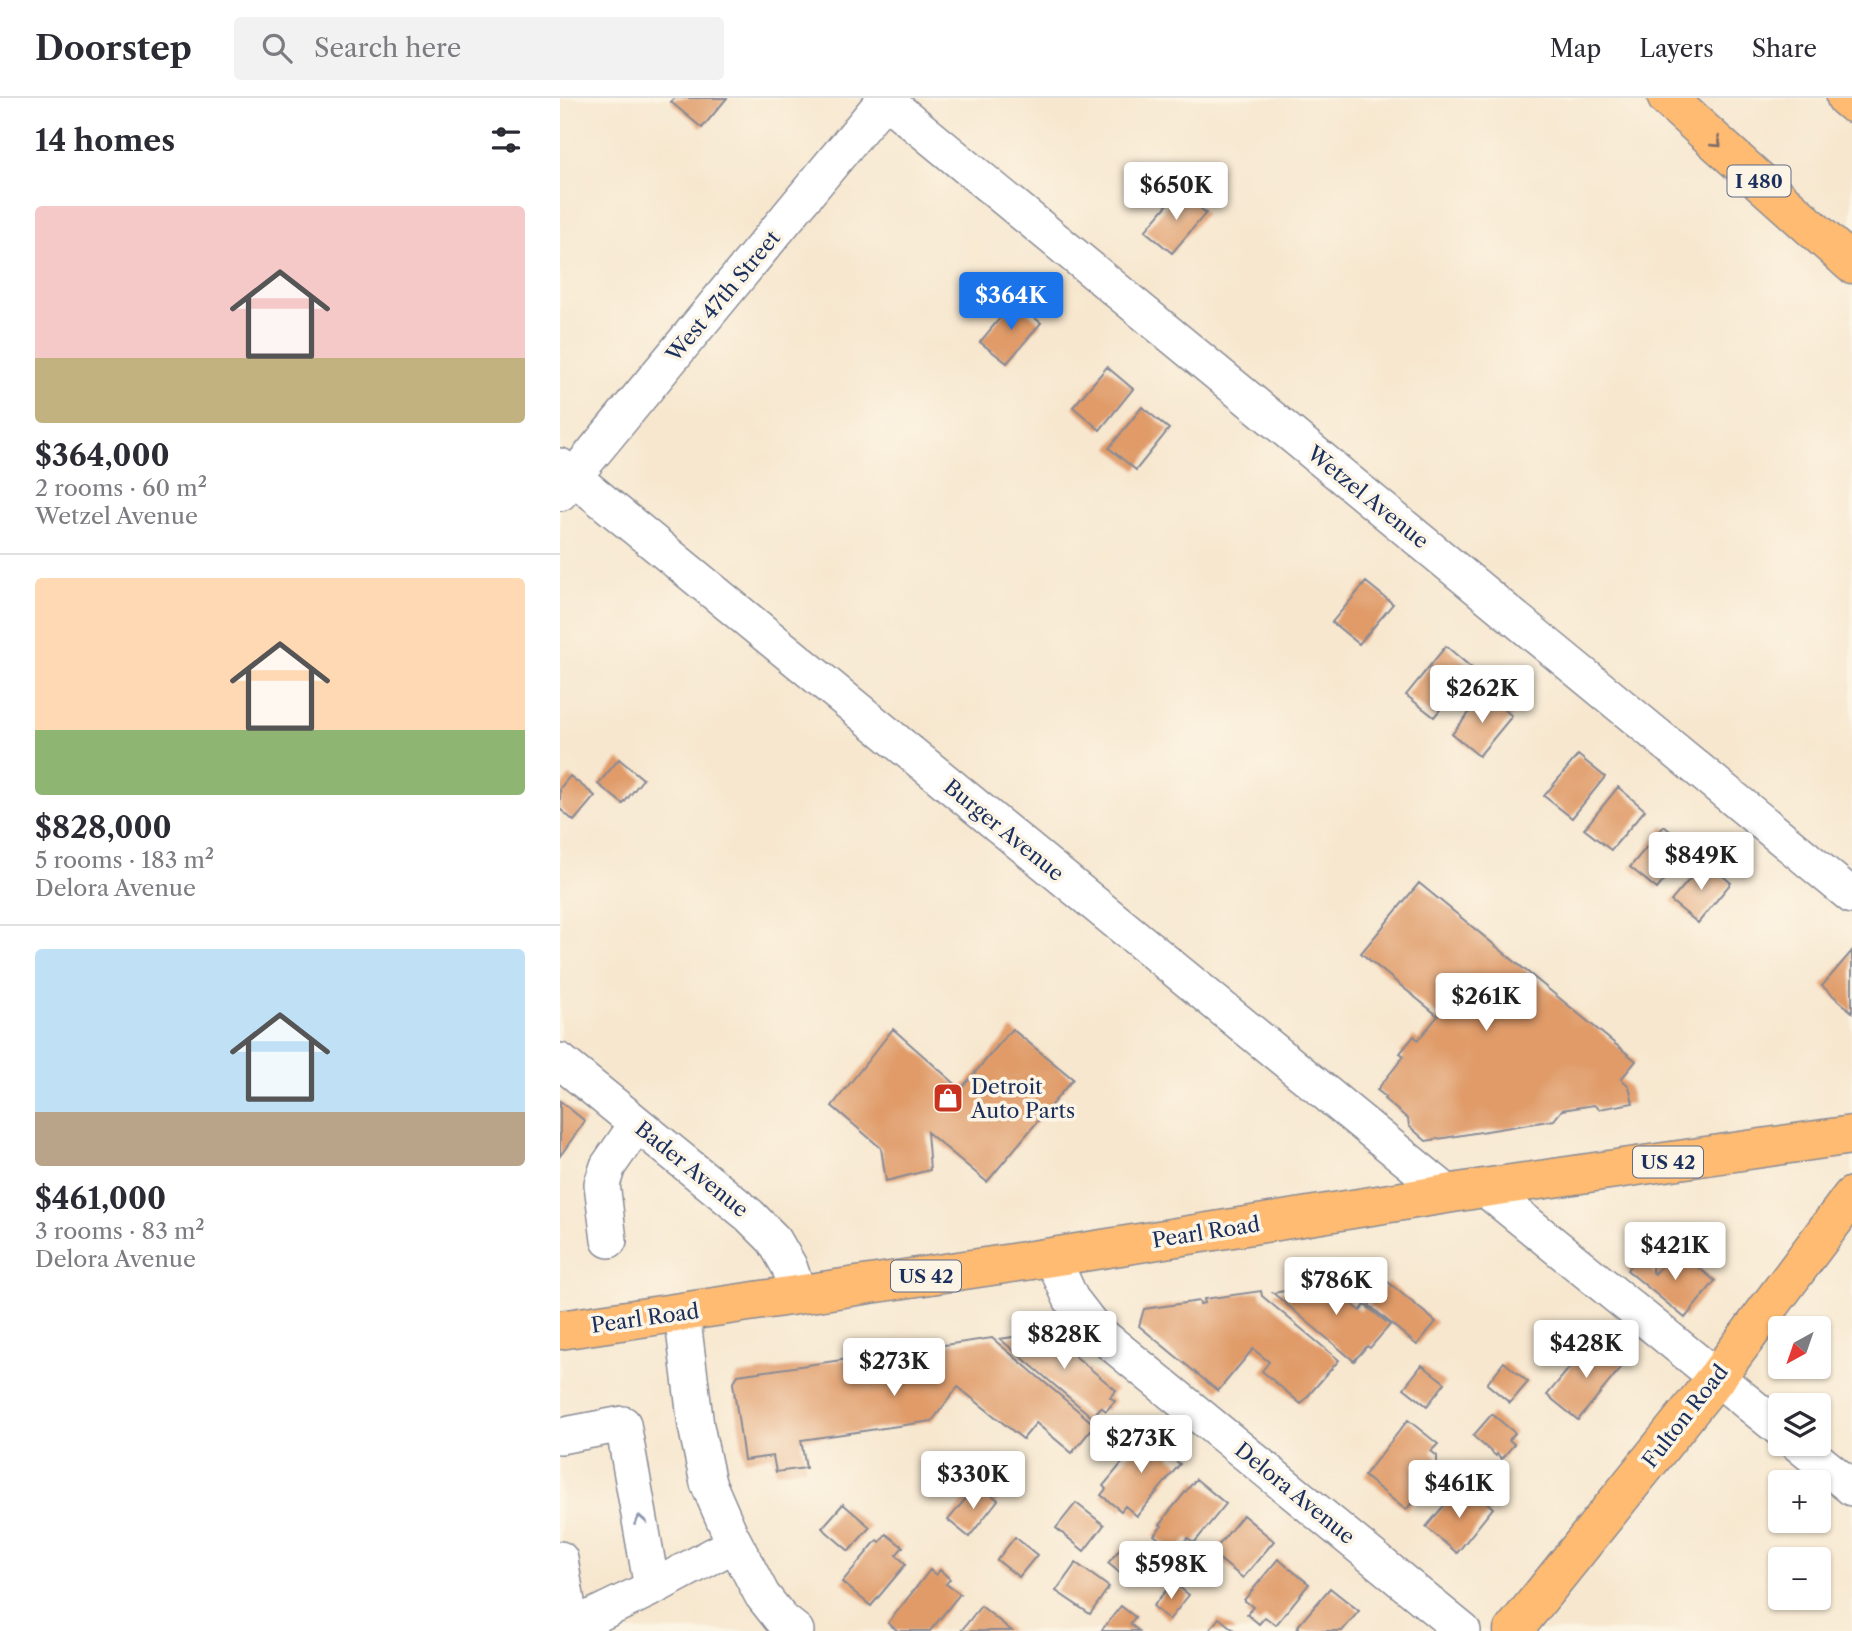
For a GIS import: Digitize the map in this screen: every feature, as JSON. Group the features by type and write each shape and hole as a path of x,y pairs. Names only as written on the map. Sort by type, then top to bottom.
{"main road":[{"name":"I 480","path":"1667,98 1852,264"},
{"path":"1846,98 1852,103"},
{"name":"Pearl Road","path":"560,1330 1052,1257 1466,1191 1852,1135"},
{"name":"Fulton Road","path":"1513,1631 1716,1378 1851,1198"}],"street":[{"name":"West 47th Street","path":"564,479 884,99"},
{"name":"Wetzel Avenue","path":"884,99 1852,896"},
{"name":"Burger Avenue","path":"564,479 1466,1191 1768,1419"},
{"name":"Bader Avenue","path":"560,1061 748,1215 774,1240 789,1266 799,1295"},
{"path":"609,1240 602,1184 608,1166 637,1124"},
{"name":"Delora Avenue","path":"1052,1257 1070,1299 1095,1330 1463,1631"},
{"path":"682,1313 696,1426 708,1483 735,1544 762,1595 781,1619 796,1631"},
{"path":"560,1436 623,1424 652,1588"},
{"path":"1813,1456 1852,1488"},
{"path":"560,1559 566,1628 652,1588 735,1544"}],"building":[{"path":"675,98 727,98 702,128 671,102"},
{"path":"1179,191 1206,213 1172,253 1145,231"},
{"path":"1014,301 1041,323 1007,363 980,342"},
{"path":"1107,367 1133,389 1100,430 1073,407"},
{"path":"1142,407 1169,429 1136,470 1109,448"},
{"path":"1366,582 1393,604 1359,644 1332,622"},
{"path":"1446,646 1473,669 1434,717 1406,695"},
{"path":"1485,693 1512,716 1479,756 1452,734"},
{"path":"1578,755 1605,777 1572,818 1544,796"},
{"path":"619,759 643,779 623,804 598,784"},
{"path":"570,776 595,796 574,821 560,809 560,788"},
{"path":"1618,787 1645,810 1611,850 1584,829"},
{"path":"1664,826 1690,848 1657,889 1630,867"},
{"path":"1705,861 1731,883 1698,923 1671,901"},
{"path":"1419,883 1636,1061 1621,1079 1629,1086 1633,1103 1599,1109 1594,1105 1562,1110 1554,1120 1426,1141 1409,1126 1408,1119 1377,1090 1404,1056 1400,1053 1414,1036 1418,1040 1438,1016 1361,953"},
{"path":"1852,951 1852,1012 1822,986"},
{"name":"Detroit Auto Parts","path":"893,1029 961,1089 1012,1029 1073,1079 987,1182 927,1132 930,1170 886,1181 881,1148 832,1106"},
{"path":"560,1101 585,1121 560,1156"},
{"path":"1676,1249 1715,1281 1685,1318 1627,1270 1636,1258 1652,1266 1655,1274"},
{"path":"1339,1282 1351,1293 1346,1299 1360,1311 1365,1305 1390,1325 1370,1348 1367,1346 1354,1361 1273,1293"},
{"path":"1388,1282 1436,1322 1417,1345 1369,1305 1378,1294 1374,1291 1379,1285 1383,1288"},
{"path":"1261,1291 1262,1296 1339,1360 1301,1404 1262,1371 1269,1362 1253,1349 1218,1391 1139,1326 1144,1309 1199,1301 1200,1304 1205,1303 1204,1299"},
{"path":"1046,1332 1116,1390 1110,1397 1115,1401 1106,1411 1101,1407 1092,1417 1000,1339"},
{"path":"992,1338 1095,1425 1072,1453 1036,1423 1023,1439 958,1387 932,1421 801,1440 806,1468 776,1472 773,1456 744,1460 733,1383 738,1375"},
{"path":"1593,1339 1624,1364 1578,1420 1547,1395"},
{"path":"1504,1362 1528,1382 1510,1403 1487,1384"},
{"path":"1422,1365 1445,1383 1427,1406 1404,1388"},
{"path":"1492,1414 1515,1433 1509,1440 1514,1444 1502,1459 1473,1436"},
{"path":"1408,1420 1438,1444 1431,1451 1437,1456 1437,1465 1426,1479 1429,1482 1406,1510 1364,1476"},
{"path":"1152,1434 1174,1452 1170,1457 1180,1464 1137,1516 1125,1506 1121,1511 1101,1495 1106,1489 1103,1486 1144,1436 1148,1439"},
{"path":"1196,1479 1226,1504 1194,1543 1188,1538 1176,1553 1154,1535 1162,1526 1160,1525 1164,1518"},
{"path":"980,1486 998,1500 969,1537 948,1520"},
{"path":"1457,1490 1468,1499 1471,1496 1480,1503 1483,1499 1493,1508 1457,1553 1426,1527"},
{"path":"1076,1503 1104,1525 1084,1551 1056,1528"},
{"path":"843,1504 870,1527 849,1551 822,1528"},
{"path":"1243,1515 1274,1541 1243,1578 1212,1553"},
{"path":"886,1534 903,1547 896,1555 906,1564 871,1606 842,1582 877,1540 880,1542"},
{"path":"1015,1537 1037,1555 1019,1577 997,1560"},
{"path":"1124,1544 1141,1558 1125,1577 1108,1563"},
{"path":"1278,1559 1309,1584 1276,1625 1265,1617 1259,1624 1247,1614 1253,1607 1244,1600"},
{"path":"1076,1563 1109,1587 1090,1614 1056,1591"},
{"path":"930,1570 936,1575 940,1570 950,1579 946,1584 960,1594 930,1631 898,1631 888,1623"},
{"path":"1173,1582 1189,1595 1169,1620 1153,1606"},
{"path":"1330,1588 1359,1611 1342,1631 1296,1631 1298,1626"},
{"path":"981,1606 1012,1631 961,1631"},
{"path":"1121,1606 1135,1617 1130,1624 1139,1631 1101,1631"},
{"path":"1219,1618 1235,1631 1209,1631"}],"place":[{"name":"Detroit Auto Parts","path":"948,1098"}]}
